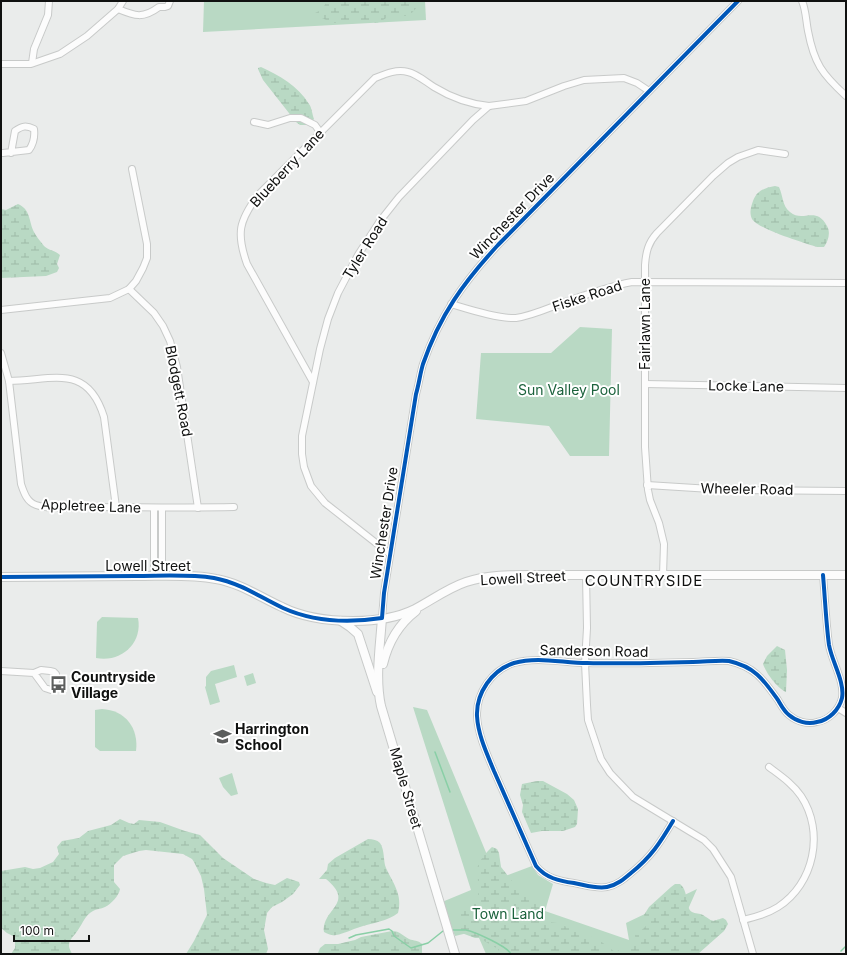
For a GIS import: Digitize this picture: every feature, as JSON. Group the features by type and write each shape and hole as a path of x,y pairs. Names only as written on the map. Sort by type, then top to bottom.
{"main road":[{"name":"Lowell Street","path":"1,576 206,577 226,581 245,588 292,611 313,617 339,621 360,621 382,618 411,611 459,585 492,576 846,575"},
{"path":"379,687 385,657 396,632 412,614 437,596"},
{"name":"Maple Street","path":"382,618 379,687 380,700 455,954"},
{"path":"339,621 350,627 358,634 380,700"}],"street":[{"path":"32,63 34,49 41,36 48,15 49,1"},
{"path":"1,64 32,63 60,54 87,36 118,9 123,1"},
{"path":"118,9 134,15 150,14 158,4 165,8 168,6 170,1"},
{"name":"Winchester Drive","path":"382,618 390,554 410,428 422,366 442,318 470,276 498,245 738,1"},
{"path":"802,1 814,58 826,76 846,96"},
{"name":"Blueberry Lane","path":"313,382 247,264 242,250 240,232 249,208 258,195 375,78 397,71 409,72 458,100 476,105 489,106"},
{"path":"489,106 526,101 584,80 624,78 637,83 649,91"},
{"name":"Tyler Road","path":"390,554 325,503 311,486 304,467 302,436 320,349 328,319 338,293 372,232 399,197 489,106"},
{"path":"254,122 268,125 290,118 301,118 314,125 320,132"},
{"path":"1,153 11,153 29,150 35,135 34,129 27,126 20,127 15,131 11,153"},
{"name":"Fairlawn Lane","path":"663,575 664,544 659,523 650,500 647,485 645,447 645,282 646,256 650,241 657,232 723,166 738,157 756,150 765,150 785,154"},
{"path":"1,310 110,298 121,294 136,281 147,258 146,237 132,169"},
{"name":"Fiske Road","path":"451,304 507,318 516,318 538,312 598,290 632,282 846,283"},
{"name":"Blodgett Road","path":"128,289 154,313 163,326 170,341 177,367 198,508"},
{"path":"1,316 10,310"},
{"name":"Appletree Lane","path":"1,353 9,381 21,484 26,497 32,503 38,506 46,507 234,507"},
{"path":"9,381 54,378 72,379 84,385 96,396 100,403 104,417 116,508"},
{"name":"Locke Lane","path":"645,384 846,388"},
{"name":"Wheeler Road","path":"647,485 727,490 846,491"},
{"path":"154,508 158,576"},
{"path":"158,576 162,508"},
{"path":"586,575 587,628 585,663 588,720 601,759 610,773 633,798 704,840 713,849 731,877 753,954"},
{"path":"823,575 829,646 842,688 842,699 838,708 846,712"},
{"name":"Sanderson Road","path":"673,821 658,846 648,859 624,879 613,885 595,887 561,881 546,875 536,866 500,785 479,731 477,716 479,698 485,686 494,675 506,666 530,660 585,663 730,661 748,668 760,676 785,711 796,720 805,723 818,722 831,716 838,708"},
{"path":"1,672 34,673"},
{"path":"743,920 770,912 790,897 805,877 813,853 813,828 809,811 805,803 801,796 789,783 769,768"}],"green space":[{"path":"204,1 425,1 426,20 203,32"},
{"path":"420,1 419,5 410,15 405,16 395,13 377,23 370,21 332,23 314,14 321,10 327,2"},
{"path":"261,67 294,86 305,98 311,107 314,119 309,125 300,125 296,122 263,80 258,69"},
{"path":"775,186 779,187 787,210 795,215 814,215 823,220 829,231 828,240 824,247 817,247 782,235 763,227 752,219 751,207 757,194 765,189"},
{"path":"18,204 27,212 34,232 44,246 60,255 57,264 59,268 57,272 46,276 1,278 1,209 6,210"},
{"name":"Sun Valley Pool","path":"580,327 612,329 609,456 570,456 549,426 476,419 481,353 551,353"},
{"path":"102,617 138,618 139,627 134,643 128,649 122,654 105,659 96,658 97,622"},
{"path":"777,646 785,650 787,670 786,692 772,680 763,664 767,656"},
{"path":"234,665 237,677 215,684 220,702 210,705 205,687 206,677 211,671"},
{"path":"253,673 256,683 247,686 244,676"},
{"name":"Town Land","path":"413,707 427,710 497,879 532,866 538,875 553,884 545,911 629,940 626,923 697,889 681,925 664,954 486,954 476,931 455,936 442,902 471,890"},
{"path":"102,709 117,713 129,722 135,735 136,751 100,751 95,747 95,710"},
{"path":"232,773 238,794 231,796 223,787 219,778"},
{"path":"543,781 567,794 574,800 578,809 577,824 575,827 563,831 542,831 531,833 522,812 523,805 520,795 522,784"},
{"path":"120,819 134,824 139,820 160,822 200,835 223,858 254,879 275,885 287,878 299,882 300,885 293,894 272,907 267,913 264,930 268,949 266,954 186,954 207,915 201,876 192,859 183,854 146,850 123,856 114,865 114,882 120,889 118,894 107,906 94,910 86,917 70,941 69,947 72,954 11,954 15,948 15,937 1,928 1,871 25,867 33,869 40,868 53,862 59,854 57,847 62,841 79,838 88,831 111,825"},
{"path":"368,839 376,840 382,846 384,862 398,895 398,913 385,920 342,934 328,934 324,932 325,924 336,906 338,894 334,887 326,879 319,879 327,870 328,864 335,858"},
{"path":"492,847 497,849 501,867 515,885 517,892 538,900 543,917 549,922 557,923 599,940 615,952 635,943 635,936 647,924 644,915 649,907 675,884 680,884 683,887 688,907 692,912 702,914 712,921 723,918 728,924 724,931 698,954 500,954 498,949 479,938 475,938 457,930 461,924 462,910 478,895 477,870 479,863"},
{"path":"392,931 422,944 422,954 318,953 320,948 325,944 338,944 361,937"}],"waterway":[{"path":"435,752 450,792"},
{"path":"349,938 356,935 389,929 392,931 394,936 411,948 428,943 443,931"},
{"path":"453,930 466,930 476,933 504,947 511,954"},
{"path":"841,951 846,946"}],"cycle path":[{"path":"1,577 194,576 214,578 233,583 295,613 319,619 357,621 382,618 384,593 416,394 423,364 445,315 463,286 498,245 738,1"},
{"path":"673,821 650,855 638,867 614,885 599,888 558,880 548,876 536,866 494,771 481,737 477,707 482,691 492,677 499,671 506,666 523,661 550,660 578,663 729,661 746,667 758,675 768,686 786,712 798,721 806,723 821,721 833,714 839,707 842,698 842,685 829,645 823,575"}],"place":[{"name":"Countryside Village","path":"58,685"},
{"name":"Harrington School","path":"222,737"}],"district":[{"name":"COUNTRYSIDE","path":"644,581"}]}
